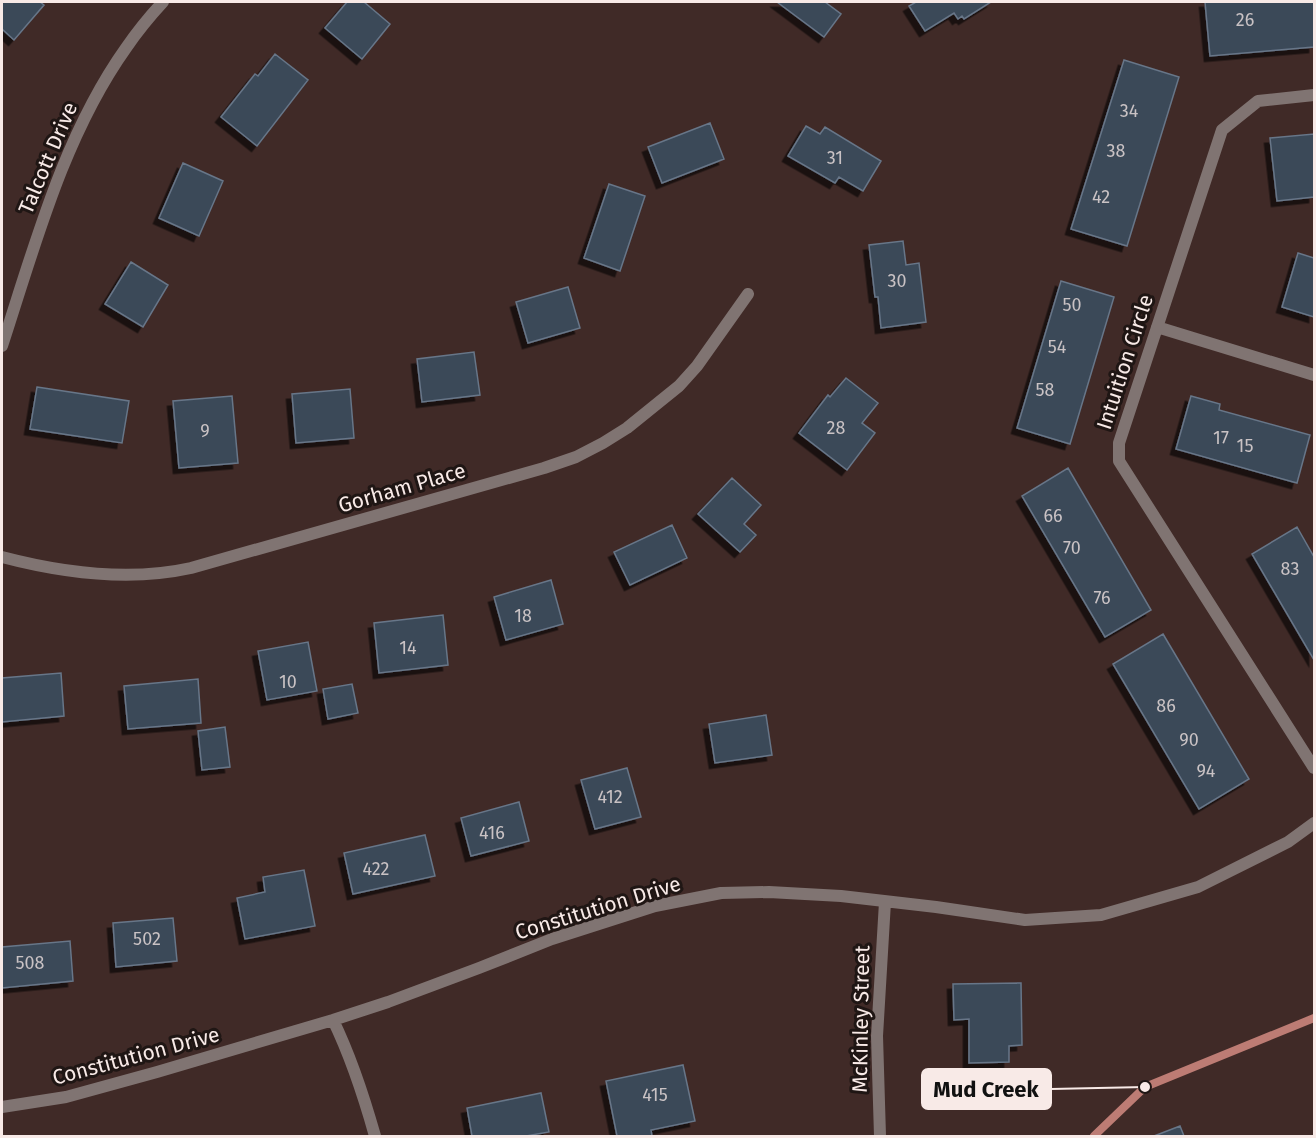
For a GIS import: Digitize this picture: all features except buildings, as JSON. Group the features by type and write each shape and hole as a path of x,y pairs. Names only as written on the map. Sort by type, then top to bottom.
{"street":[{"name":"Talcott Drive","path":"2,346 40,226 83,121 124,50 163,2"},
{"name":"Intuition Circle","path":"1314,95 1258,101 1222,130 1119,443 1119,460 1314,768"},
{"name":"Gorham Place","path":"2,557 54,569 99,575 167,573 566,461 627,428 679,386 748,294"},
{"path":"1157,327 1314,375"},
{"name":"Constitution Drive","path":"2,1107 66,1096 157,1072 333,1020 418,991 552,939 655,906 721,893 770,892 841,896 1025,920 1101,915 1198,887 1288,842 1314,823"},
{"name":"McKinley Street","path":"880,1137 877,1036 885,902"},
{"path":"333,1020 342,1037 364,1098 375,1137"}],"waterway":[{"path":"1094,1136 1145,1087 1314,1018"}],"place":[{"name":"Mud Creek","path":"1145,1087"}]}
